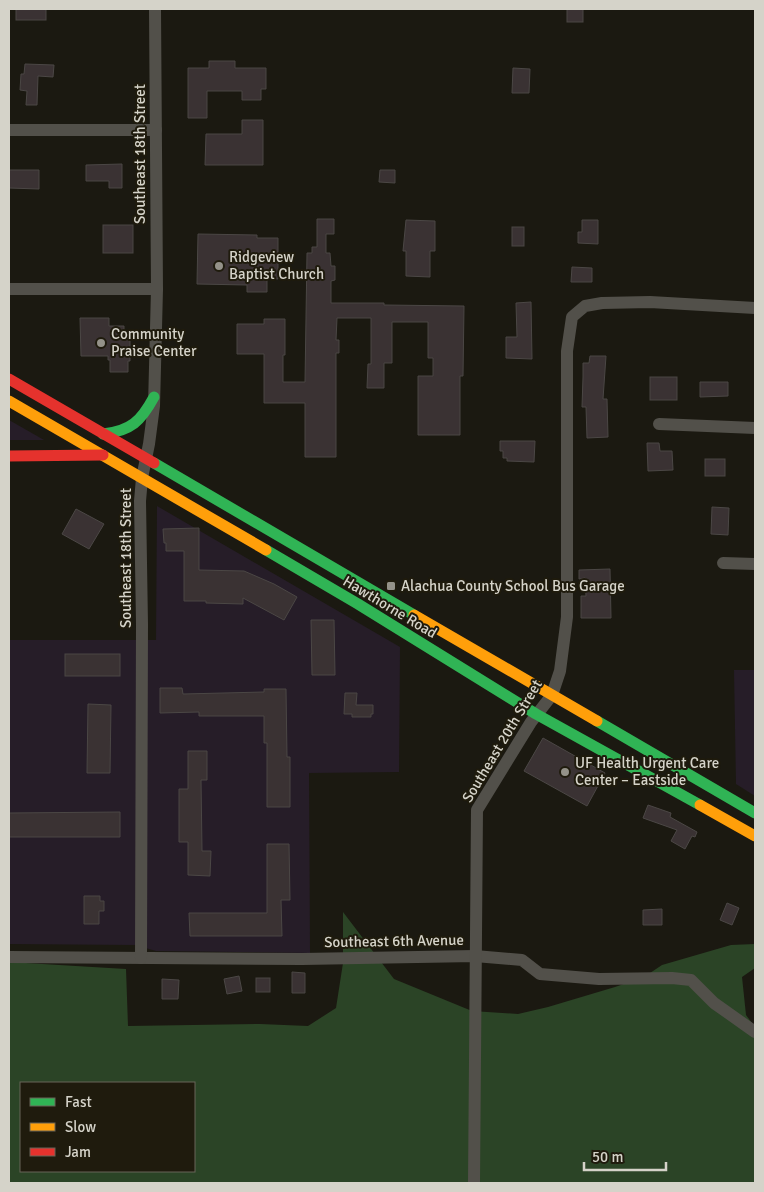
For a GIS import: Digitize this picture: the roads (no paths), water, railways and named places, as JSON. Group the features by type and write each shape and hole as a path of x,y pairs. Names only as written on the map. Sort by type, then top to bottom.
{"main road":[{"name":"Hawthorne Road","path":"9,379 755,813"},
{"path":"103,434 122,432 128,429 142,417 154,397"},
{"name":"Hawthorne Road","path":"9,401 358,604 536,714 755,836"},
{"path":"9,456 101,455 146,459"}],"street":[{"name":"Southeast 18th Street","path":"141,958 142,624 140,501 142,478 153,416 154,397 157,289 155,9"},
{"path":"9,130 156,130"},
{"path":"9,289 157,289"},
{"name":"Southeast 20th Street","path":"474,1183 477,810 536,714 552,695 560,671 567,617 567,351 573,316 585,306 602,303 650,302 755,308"},
{"path":"659,424 755,428"},
{"path":"723,563 755,564"},
{"name":"Southeast 6th Avenue","path":"9,957 302,959 475,956 522,960 540,974 600,979 672,978 691,980 714,1003 755,1032"}],"place":[{"name":"Ridgeview Baptist Church","path":"219,266"},
{"name":"Community Praise Center","path":"101,343"},
{"name":"Alachua County School Bus Garage","path":"391,586"},
{"name":"UF Health Urgent Care Center – Eastside","path":"565,772"}]}
